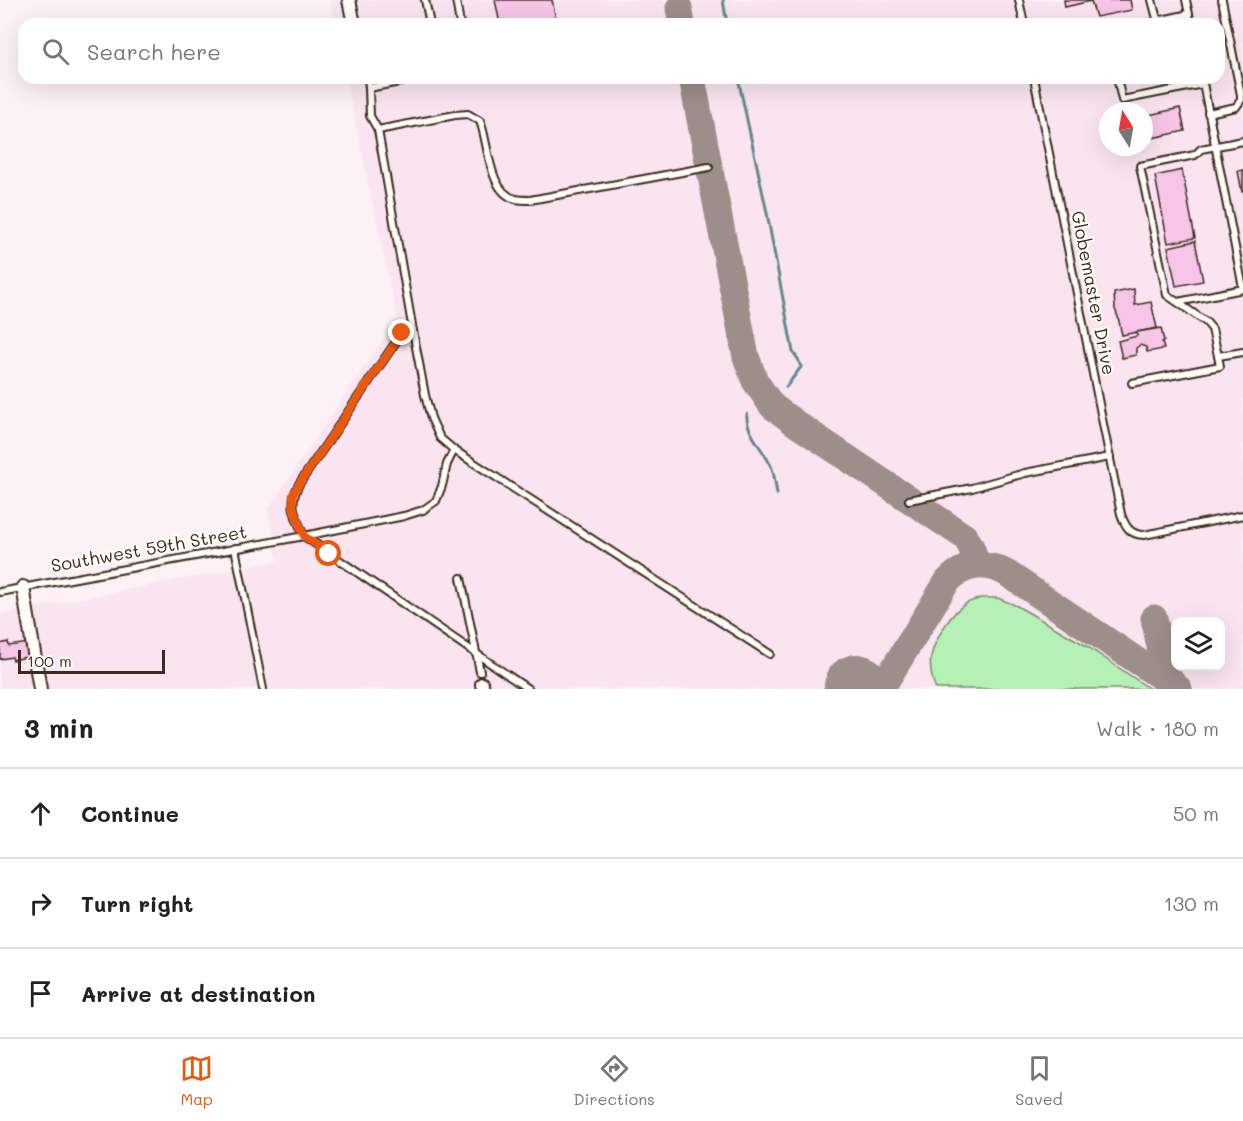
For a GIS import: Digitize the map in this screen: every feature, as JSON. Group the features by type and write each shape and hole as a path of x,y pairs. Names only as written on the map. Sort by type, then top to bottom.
{"street":[{"path":"349,0 353,18"},
{"path":"23,587 40,689"}],"lane":[{"path":"425,0 429,18"},
{"path":"456,0 459,18"},
{"path":"1019,0 1022,18"},
{"path":"1152,0 1156,18"},
{"path":"1186,0 1190,18"},
{"path":"1209,113 1236,107 1241,100 1222,0"},
{"path":"1173,18 1189,15"},
{"path":"369,84 370,116 378,130 425,394 431,418 440,438 454,450 770,654"},
{"path":"369,88 389,84"},
{"name":"Globemaster Drive","path":"1035,84 1120,514 1125,525 1131,532 1144,535 1243,515"},
{"path":"1118,84 1122,100 1189,84"},
{"path":"1177,302 1243,288 1203,84"},
{"path":"378,130 468,114 480,121 484,130 492,172 499,189 514,199 530,200 709,167"},
{"path":"1132,383 1220,366 1212,329 1206,322 1167,295 1140,166 1195,156 1201,149 1243,141"},
{"path":"413,330 402,333 299,484 293,495 293,507 304,536 528,689"},
{"path":"1218,356 1243,352"},
{"name":"Southwest 59th Street","path":"0,592 404,516 423,510 436,501 447,464 454,450"},
{"path":"909,500 972,488 1024,473 1110,457"},
{"path":"235,549 263,689"},
{"path":"461,578 481,682"}],"shaded area":[{"path":"330,0 1243,0 1243,689 0,689 0,614 278,561 268,509 397,319 347,84 1225,84 1225,18 334,18"}],"green space":[{"path":"980,598 998,598 1017,606 1085,645 1150,689 936,689 930,665 936,643 944,627 955,613 967,603"}],"building":[{"path":"495,0 552,0 556,18 499,18"},
{"path":"1064,0 1130,0 1132,10 1096,17 1091,1 1065,7"},
{"path":"1180,108 1185,131 1153,138 1153,114"},
{"path":"1182,170 1195,238 1168,243 1155,176"},
{"path":"1243,170 1243,192 1242,192 1238,171"},
{"path":"1195,241 1203,281 1176,286 1168,247"},
{"path":"1134,289 1135,305 1151,302 1157,328 1122,335 1115,309 1114,293"},
{"path":"1161,328 1164,349 1147,352 1146,347 1140,345 1136,348 1136,355 1122,358 1118,341 1137,336 1137,332"},
{"path":"8,642 9,646 28,643 31,656 13,660 12,657 0,659 0,644"}],"waterway":[{"path":"723,0 726,18"},
{"path":"739,84 766,208 793,352 801,367 786,387"},
{"path":"747,414 752,434 772,469 777,494"}],"taxiway":[{"path":"679,8 681,18"},
{"path":"693,84 746,357 755,381 772,406 965,537 976,565"},
{"path":"881,689 947,582 961,571 976,566 992,567 1008,574 1179,689"},
{"path":"1154,618 1165,671 1175,686"}],"route":[{"path":"329,554 304,536 293,507 293,495 402,333"}]}
